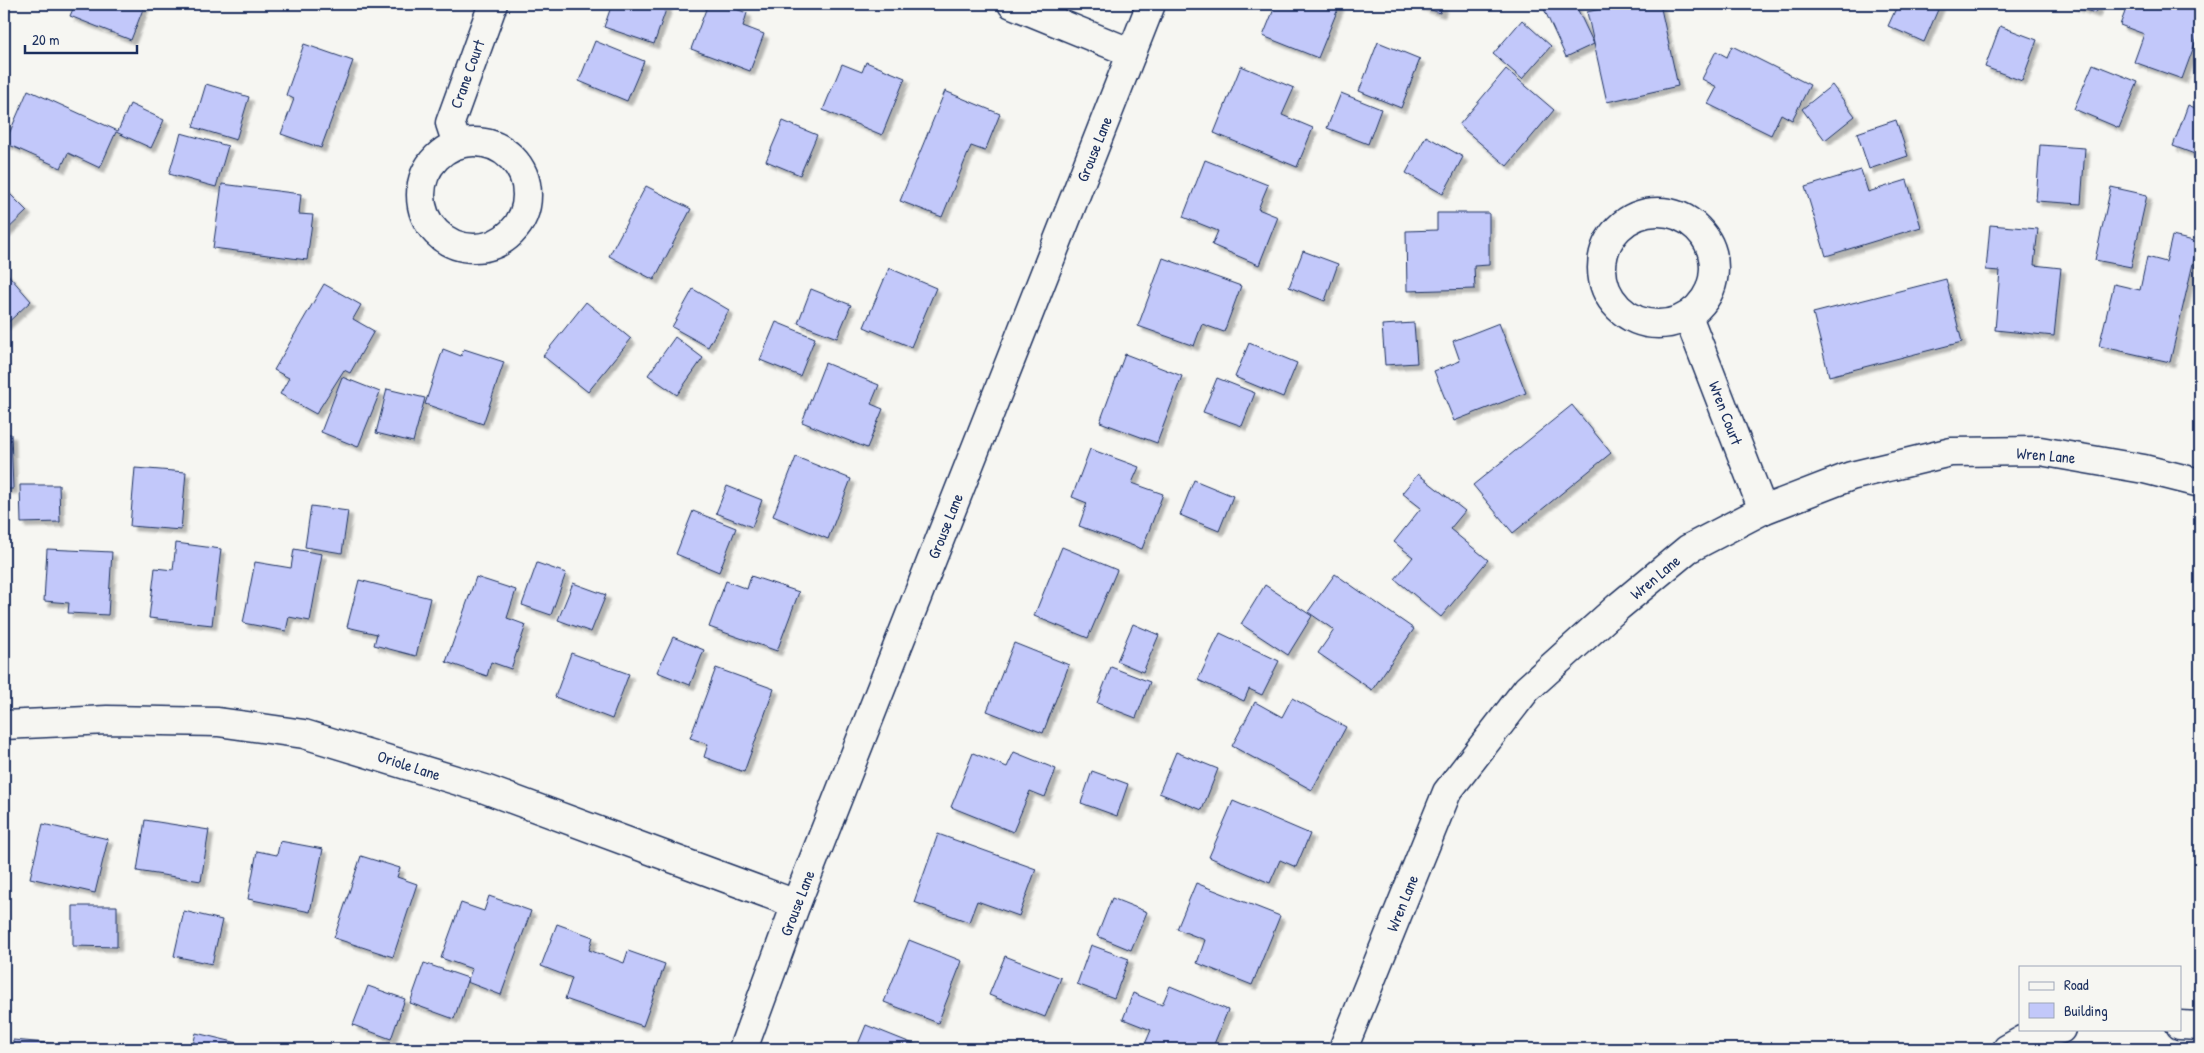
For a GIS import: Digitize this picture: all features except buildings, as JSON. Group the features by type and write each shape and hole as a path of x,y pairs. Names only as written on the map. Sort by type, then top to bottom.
{"street":[{"name":"Crane Court","path":"457,144 450,123 493,4"},
{"path":"1012,4 1132,53"},
{"name":"Grouse Lane","path":"743,1049 796,904 1151,4"},
{"path":"1660,212 1678,215 1693,224 1706,237 1713,253 1715,271 1711,289 1702,305 1688,316 1672,323 1656,325 1638,322 1623,313 1611,300 1604,284 1602,267 1605,250 1613,234 1626,222 1642,214 1660,212"},
{"name":"Wren Court","path":"1688,316 1763,510"},
{"name":"Wren Lane","path":"1343,1049 1448,792 1527,689 1618,607 1688,550 1763,510 1851,476 1950,452 2040,451 2144,469 2200,483"},
{"name":"Oriole Lane","path":"4,725 107,720 218,722 304,734 485,789 796,904"},
{"path":"2182,1025 2200,1026"},
{"path":"2007,1049 2023,1040 2058,1030"}]}
